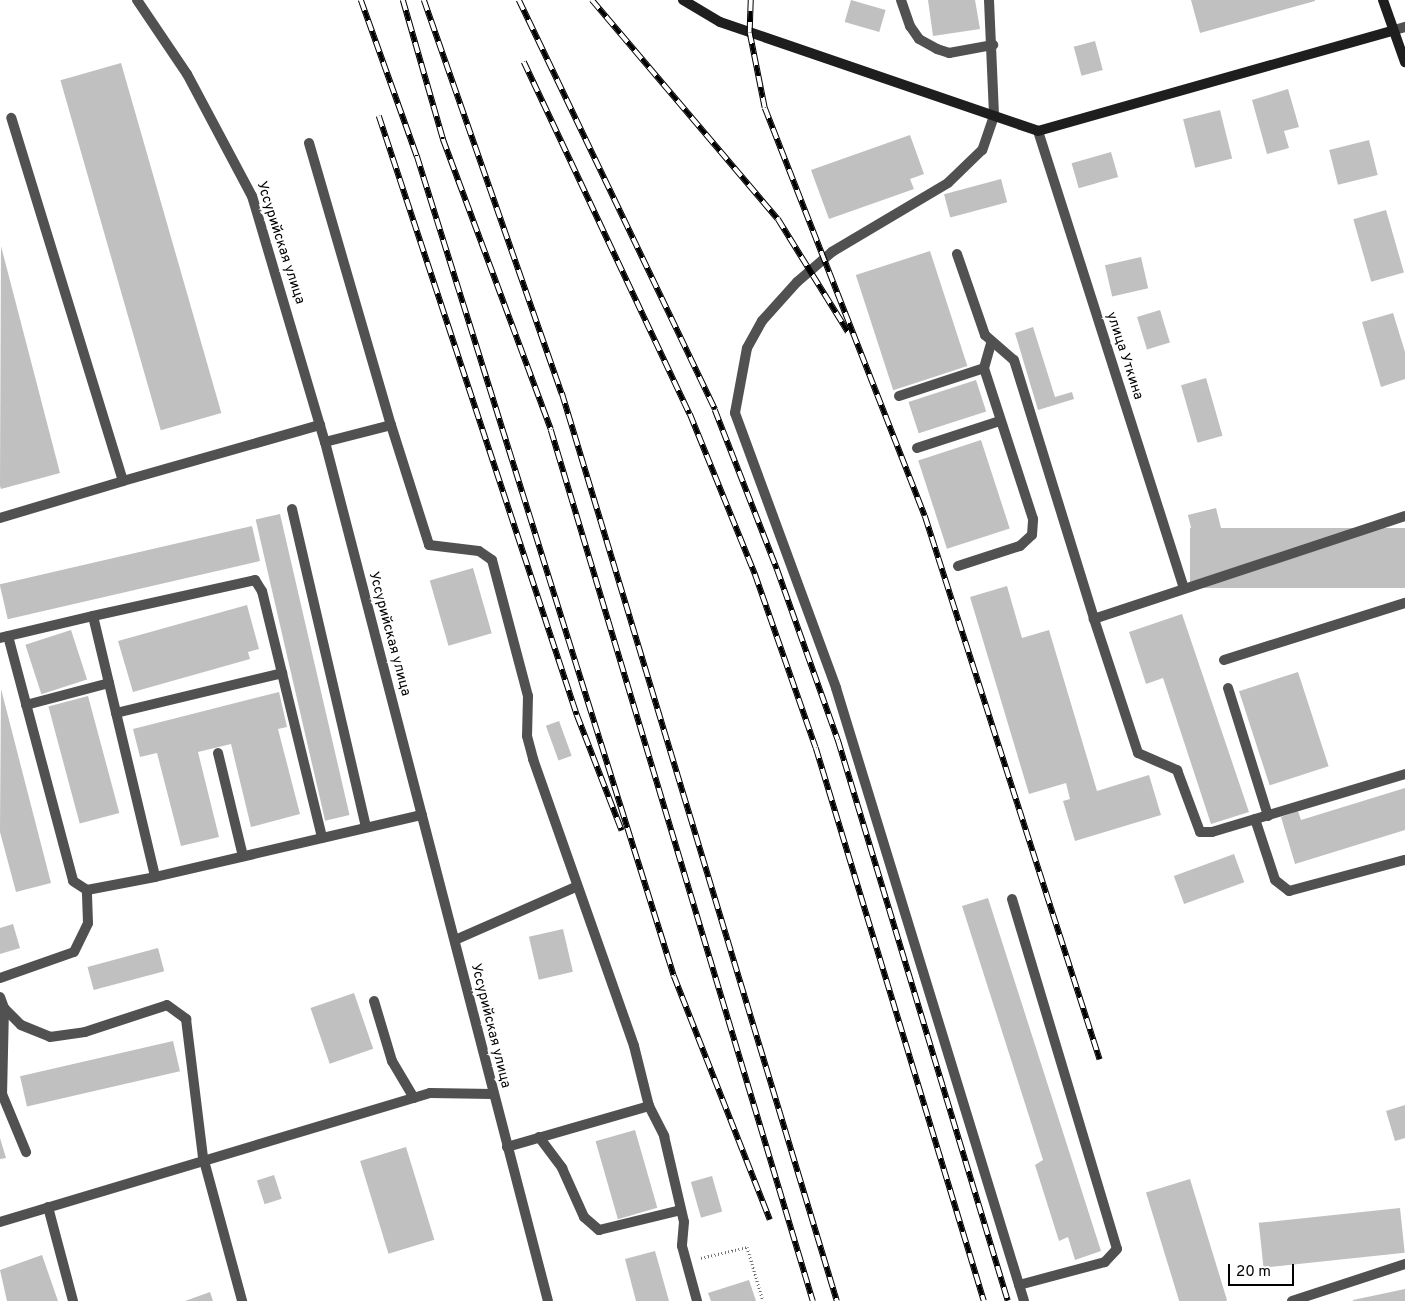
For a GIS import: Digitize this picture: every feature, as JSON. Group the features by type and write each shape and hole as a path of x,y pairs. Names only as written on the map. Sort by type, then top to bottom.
{"main road":[{"path":"683,0 720,22 1038,132 1392,31"},
{"path":"1383,0 1392,31 1405,62"}],"street":[{"name":"Уссурийская улица","path":"137,0 186,74 252,196 320,425 548,1301"},
{"path":"901,0 910,26 919,39 937,49 965,52 993,45"},
{"path":"989,0 993,45 994,116 982,150 948,183 832,252 792,288 762,321 747,348 735,405 738,429 836,688 1024,1301"},
{"path":"1392,31 1405,27"},
{"path":"11,118 123,481"},
{"name":"улица Уткина","path":"1038,132 1184,588"},
{"path":"309,143 391,425 429,545 479,551 492,560 528,696 527,736 576,887 634,1046 649,1106 664,1136 681,1210 686,1262 697,1301"},
{"path":"957,254 991,344 1014,360 1094,619 1138,753 1177,770 1194,825 1200,832 1212,832 1405,774"},
{"path":"958,566 1020,546 1032,534 1033,519 984,368 991,344"},
{"path":"899,396 984,368"},
{"path":"917,448 1000,421"},
{"path":"0,518 320,425"},
{"path":"324,442 391,425"},
{"path":"292,509 366,827"},
{"path":"1094,619 1405,516"},
{"path":"322,838 262,591 255,580 4,637 26,704 67,866 73,881 87,890 155,877 422,815"},
{"path":"1224,660 1405,603"},
{"path":"92,616 155,877"},
{"path":"116,713 282,673"},
{"path":"26,704 108,683"},
{"path":"1228,688 1268,816"},
{"path":"218,753 243,856"},
{"path":"1255,819 1275,880 1289,891 1405,860"},
{"path":"454,940 576,887"},
{"path":"0,978 74,952 84,940 88,923 87,890"},
{"path":"1012,899 1117,1249 1105,1262 1019,1285"},
{"path":"0,997 4,1008 2,1094 26,1152"},
{"path":"374,1001 392,1061 414,1098"},
{"path":"4,1008 21,1025 50,1037 85,1032 155,1006 178,1009 190,1032 203,1157 242,1301"},
{"path":"0,1222 203,1157 414,1098 446,1091 493,1094"},
{"path":"507,1147 649,1106"},
{"path":"539,1137 562,1168 584,1218 599,1230 681,1210"},
{"path":"48,1206 73,1301"},
{"path":"1292,1301 1405,1264"}],"path":[{"path":"686,1262 747,1247 763,1301"}],"building":[{"path":"851,0 886,10 879,32 845,22"},
{"path":"928,0 975,0 980,29 933,36"},
{"path":"1191,0 1315,0 1315,1 1200,33"},
{"path":"1095,41 1103,70 1082,76 1074,47"},
{"path":"121,63 221,413 161,430 60,80"},
{"path":"1288,89 1299,127 1284,131 1289,148 1267,154 1252,100"},
{"path":"1220,110 1232,159 1195,168 1183,119"},
{"path":"910,135 924,174 910,179 914,189 829,219 811,170"},
{"path":"1369,140 1378,175 1338,185 1329,150"},
{"path":"1111,152 1118,177 1079,188 1072,163"},
{"path":"1001,179 1007,202 950,217 944,194"},
{"path":"1386,210 1404,272 1371,282 1353,219"},
{"path":"1,246 60,473 1,489 0,486"},
{"path":"930,251 967,366 893,390 856,275"},
{"path":"1141,257 1148,288 1112,297 1105,265"},
{"path":"1160,310 1170,343 1147,350 1137,317"},
{"path":"1393,313 1405,352 1405,379 1381,387 1362,322"},
{"path":"1033,327 1055,397 1072,392 1074,399 1038,410 1015,333"},
{"path":"1206,378 1223,436 1198,443 1181,385"},
{"path":"976,380 986,411 919,433 908,402"},
{"path":"981,440 1010,528 947,549 918,460"},
{"path":"1216,508 1225,543 1197,550 1188,515"},
{"path":"280,514 350,815 325,821 256,520"},
{"path":"252,526 260,561 8,619 0,584"},
{"path":"1190,528 1405,528 1405,588 1190,588"},
{"path":"473,568 492,633 448,646 430,580"},
{"path":"1007,586 1022,638 1049,630 1097,791 1149,775 1161,815 1075,841 1063,801 1070,799 1066,783 1029,794 970,597"},
{"path":"247,605 259,649 248,652 250,659 133,692 118,641"},
{"path":"1182,614 1249,812 1211,824 1163,678 1146,684 1129,632"},
{"path":"71,630 87,679 41,694 25,645"},
{"path":"1298,672 1329,766 1270,785 1239,691"},
{"path":"1,689 51,883 16,892 0,832"},
{"path":"279,692 287,727 278,729 300,814 251,827 231,744 198,752 219,837 181,846 157,753 140,757 133,729"},
{"path":"88,696 119,813 80,823 48,707"},
{"path":"559,721 572,756 558,761 546,726"},
{"path":"1405,788 1405,830 1295,864 1281,817 1298,811 1301,820"},
{"path":"1234,854 1244,882 1184,904 1174,876"},
{"path":"988,898 1101,1251 1075,1260 1068,1237 1059,1241 1035,1165 1043,1160 962,906"},
{"path":"13,924 20,948 0,954 0,928"},
{"path":"563,929 573,972 539,980 529,937"},
{"path":"158,948 164,971 94,990 87,967"},
{"path":"354,993 373,1049 330,1064 311,1008"},
{"path":"173,1041 180,1071 27,1107 20,1076"},
{"path":"1405,1105 1405,1138 1395,1141 1386,1111"},
{"path":"635,1130 657,1208 618,1219 596,1141"},
{"path":"0,1138 6,1158 0,1159"},
{"path":"406,1147 434,1240 388,1254 360,1161"},
{"path":"274,1175 282,1199 265,1204 257,1181"},
{"path":"712,1176 722,1212 701,1218 691,1182"},
{"path":"1190,1179 1227,1300 1179,1301 1146,1192"},
{"path":"1400,1208 1405,1253 1263,1268 1259,1223"},
{"path":"655,1251 669,1301 636,1301 625,1259"},
{"path":"42,1255 58,1301 7,1301 0,1270"},
{"path":"749,1280 756,1301 711,1301 708,1293"},
{"path":"1405,1289 1405,1301 1353,1301 1353,1300"},
{"path":"210,1292 213,1301 185,1301"}],"railway":[{"path":"361,0 417,156 674,976 770,1220"},
{"path":"403,0 443,139 551,430 813,1301"},
{"path":"424,0 562,393 837,1301"},
{"path":"519,0 715,410 777,569 838,740 1008,1301"},
{"path":"592,0 778,219 848,332"},
{"path":"751,0 750,33 765,108 925,516 1100,1060"},
{"path":"524,62 690,414 755,574 816,748 984,1301"},
{"path":"379,116 577,715 622,831"}]}
